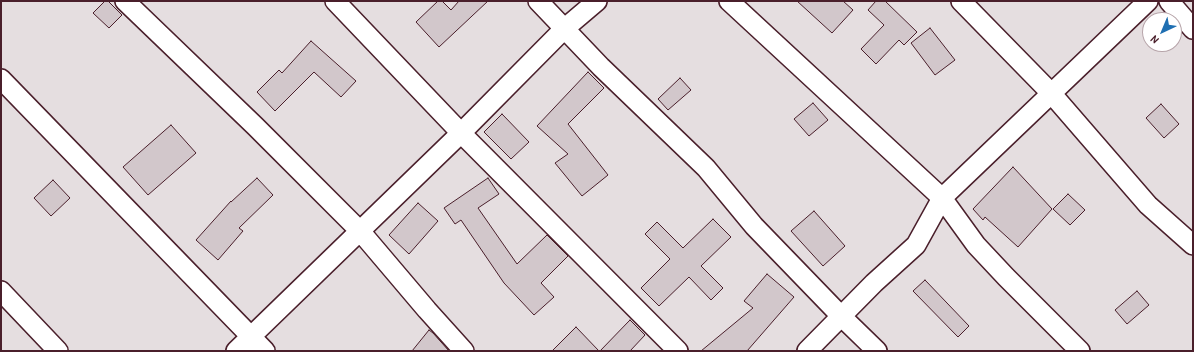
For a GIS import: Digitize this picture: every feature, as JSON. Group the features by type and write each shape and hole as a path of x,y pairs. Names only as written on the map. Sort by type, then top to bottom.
{"street":[{"path":"125,1 255,126 360,231 464,351"},
{"path":"335,1 461,133 678,351"},
{"path":"538,1 601,67 706,168 754,226 840,316 877,351"},
{"path":"236,351 461,133 564,29 597,1"},
{"path":"729,1 942,198 976,244 1006,277 1080,351"},
{"path":"961,1 1051,93 1148,205 1193,245"},
{"path":"807,351 840,316 916,245 942,198 1148,1"},
{"path":"1169,1 1193,29"},
{"path":"1,79 265,351"},
{"path":"1,290 58,351"}],"shaded area":[{"path":"1,1 1193,1 1193,351 1,351"}],"building":[{"path":"105,1 108,1 122,15 109,28 93,13"},
{"path":"438,1 442,1 451,10 459,1 488,1 439,47 416,22"},
{"path":"797,1 843,1 853,10 832,33"},
{"path":"876,1 885,1 917,32 904,45 899,40 876,64 861,49 884,25 868,10"},
{"path":"930,28 955,60 935,75 911,43"},
{"path":"311,41 356,81 341,97 314,72 275,111 257,92 279,70 282,73"},
{"path":"588,72 604,88 568,124 608,175 582,196 555,163 568,154 537,126"},
{"path":"680,78 691,90 668,110 658,99"},
{"path":"813,103 828,120 809,136 794,119"},
{"path":"1161,104 1179,124 1164,138 1146,118"},
{"path":"502,114 529,142 511,159 484,132"},
{"path":"171,125 196,153 148,195 123,167"},
{"path":"1013,167 1052,209 1018,247 985,217 983,220 973,209"},
{"path":"257,178 273,195 239,228 243,231 218,260 196,240 231,201"},
{"path":"488,178 499,194 478,208 517,264 547,235 568,256 541,283 554,297 534,315 504,283 461,220 455,224 444,208"},
{"path":"53,180 70,198 51,216 34,198"},
{"path":"1068,194 1085,210 1070,225 1053,209"},
{"path":"418,203 438,221 409,254 389,235"},
{"path":"814,211 845,246 823,266 791,231"},
{"path":"713,219 731,237 701,266 723,288 711,300 689,277 659,306 641,288 670,259 645,234 657,222 683,248"},
{"path":"767,274 794,297 747,351 701,351 753,308 744,301"},
{"path":"925,280 969,326 958,337 913,291"},
{"path":"1137,291 1149,305 1127,324 1115,310"},
{"path":"630,320 645,335 630,351 600,351"},
{"path":"576,327 599,351 552,351"},
{"path":"429,330 433,333 449,351 412,351"}]}
